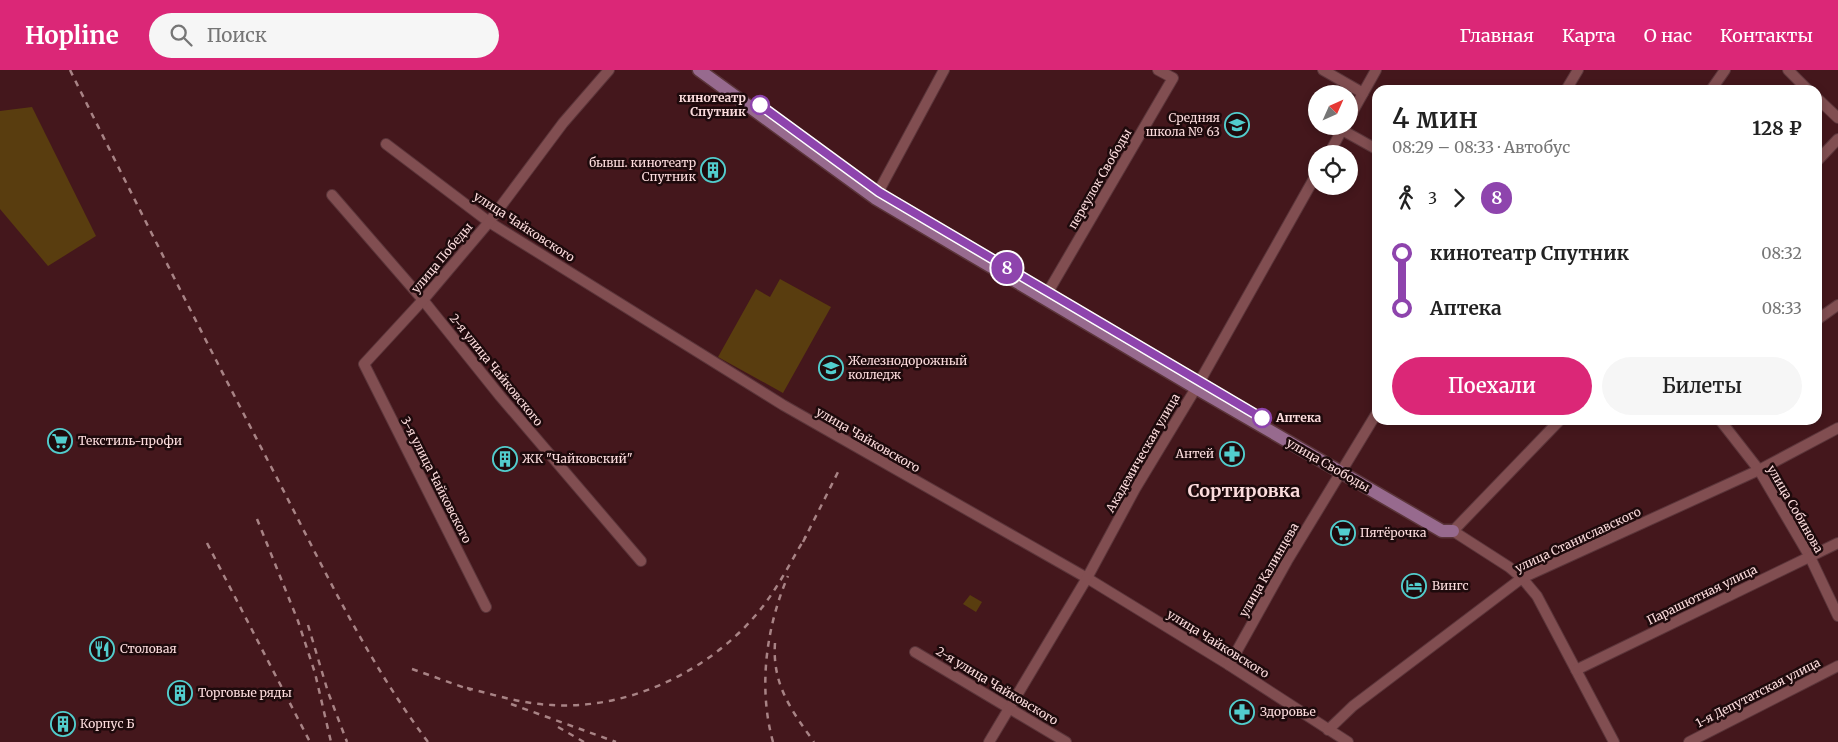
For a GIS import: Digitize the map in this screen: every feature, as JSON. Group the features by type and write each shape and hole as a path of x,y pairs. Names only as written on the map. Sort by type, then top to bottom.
{"main road":[{"name":"улица Свободы","path":"699,70 877,195 1343,470 1453,531"},
{"name":"улица Свободы","path":"711,70 877,195 1048,292 1198,385"}],"street":[{"name":"улица Победы","path":"364,364 423,300 489,222 563,123 609,70"},
{"path":"877,195 944,70"},
{"name":"переулок Свободы","path":"1048,292 1172,78 1158,70"},
{"path":"1323,70 1363,93"},
{"path":"1358,102 1376,70"},
{"path":"1569,85 1578,70"},
{"path":"1714,85 1726,70"},
{"path":"1788,70 1803,85"},
{"path":"1822,102 1838,118"},
{"path":"1354,135 1372,146"},
{"path":"1822,156 1838,139"},
{"name":"улица Чайковского","path":"386,144 489,222 783,405 1087,578 1229,665 1348,742"},
{"name":"Академическая улица","path":"989,742 1087,578 1135,489 1198,385 1308,190"},
{"name":"2-я улица Чайковского","path":"332,195 423,300 500,396 641,561"},
{"path":"1822,316 1838,305"},
{"name":"3-я улица Чайковского","path":"364,364 486,607"},
{"name":"улица Калинцева","path":"1229,665 1287,561 1372,421"},
{"path":"1453,531 1555,425"},
{"name":"улица Собинова","path":"1724,425 1759,470 1810,557 1838,616"},
{"name":"улица Станиславского","path":"1328,730 1353,706 1522,578 1759,470 1838,428"},
{"name":"улица Свободы","path":"1453,531 1522,578 1537,596 1614,742"},
{"name":"Парашютная улица","path":"1576,670 1838,543"},
{"name":"2-я улица Чайковского","path":"915,652 1066,742"},
{"name":"1-я Депутатская улица","path":"1689,742 1838,666"}],"shaded area":[{"path":"32,107 96,236 48,266 0,209 0,111"},
{"path":"780,279 831,307 783,393 718,357 756,289 770,297"},
{"path":"970,595 982,602 976,612 963,604"}],"railway":[{"path":"70,70 199,327 347,614 385,679 428,742"},
{"path":"803,542 840,468"},
{"path":"257,519 298,621 315,673 331,742"},
{"path":"467,688 530,703 580,705 609,701 637,694 664,683 714,654 736,636 763,607 806,536"},
{"path":"207,543 310,742"},
{"path":"773,742 768,721 765,679 774,616 788,576"},
{"path":"308,625 328,692 347,742"},
{"path":"775,643 775,658 780,684 798,719 814,742"},
{"path":"412,669 471,690"},
{"path":"511,704 616,742"},
{"path":"558,727 584,742"}],"bus line":[{"name":"8","path":"760,105 879,192 1262,418"}],"place":[{"name":"кинотеатр Спутник","path":"760,105"},
{"name":"Средняя школа № 63","path":"1237,125"},
{"name":"бывш. кинотеатр Спутник","path":"713,170"},
{"name":"Железнодорожный колледж","path":"831,368"},
{"name":"Аптека","path":"1262,418"},
{"name":"Текстиль-профи","path":"60,441"},
{"name":"Антей","path":"1232,454"},
{"name":"ЖК \"Чайковский\"","path":"505,459"},
{"name":"Пятёрочка","path":"1343,533"},
{"name":"Вингс","path":"1414,586"},
{"name":"Столовая","path":"102,649"},
{"name":"Торговые ряды","path":"180,693"},
{"name":"Здоровье","path":"1242,712"},
{"name":"Корпус Б","path":"63,724"}],"district":[{"name":"Сортировка","path":"1244,491"}]}
